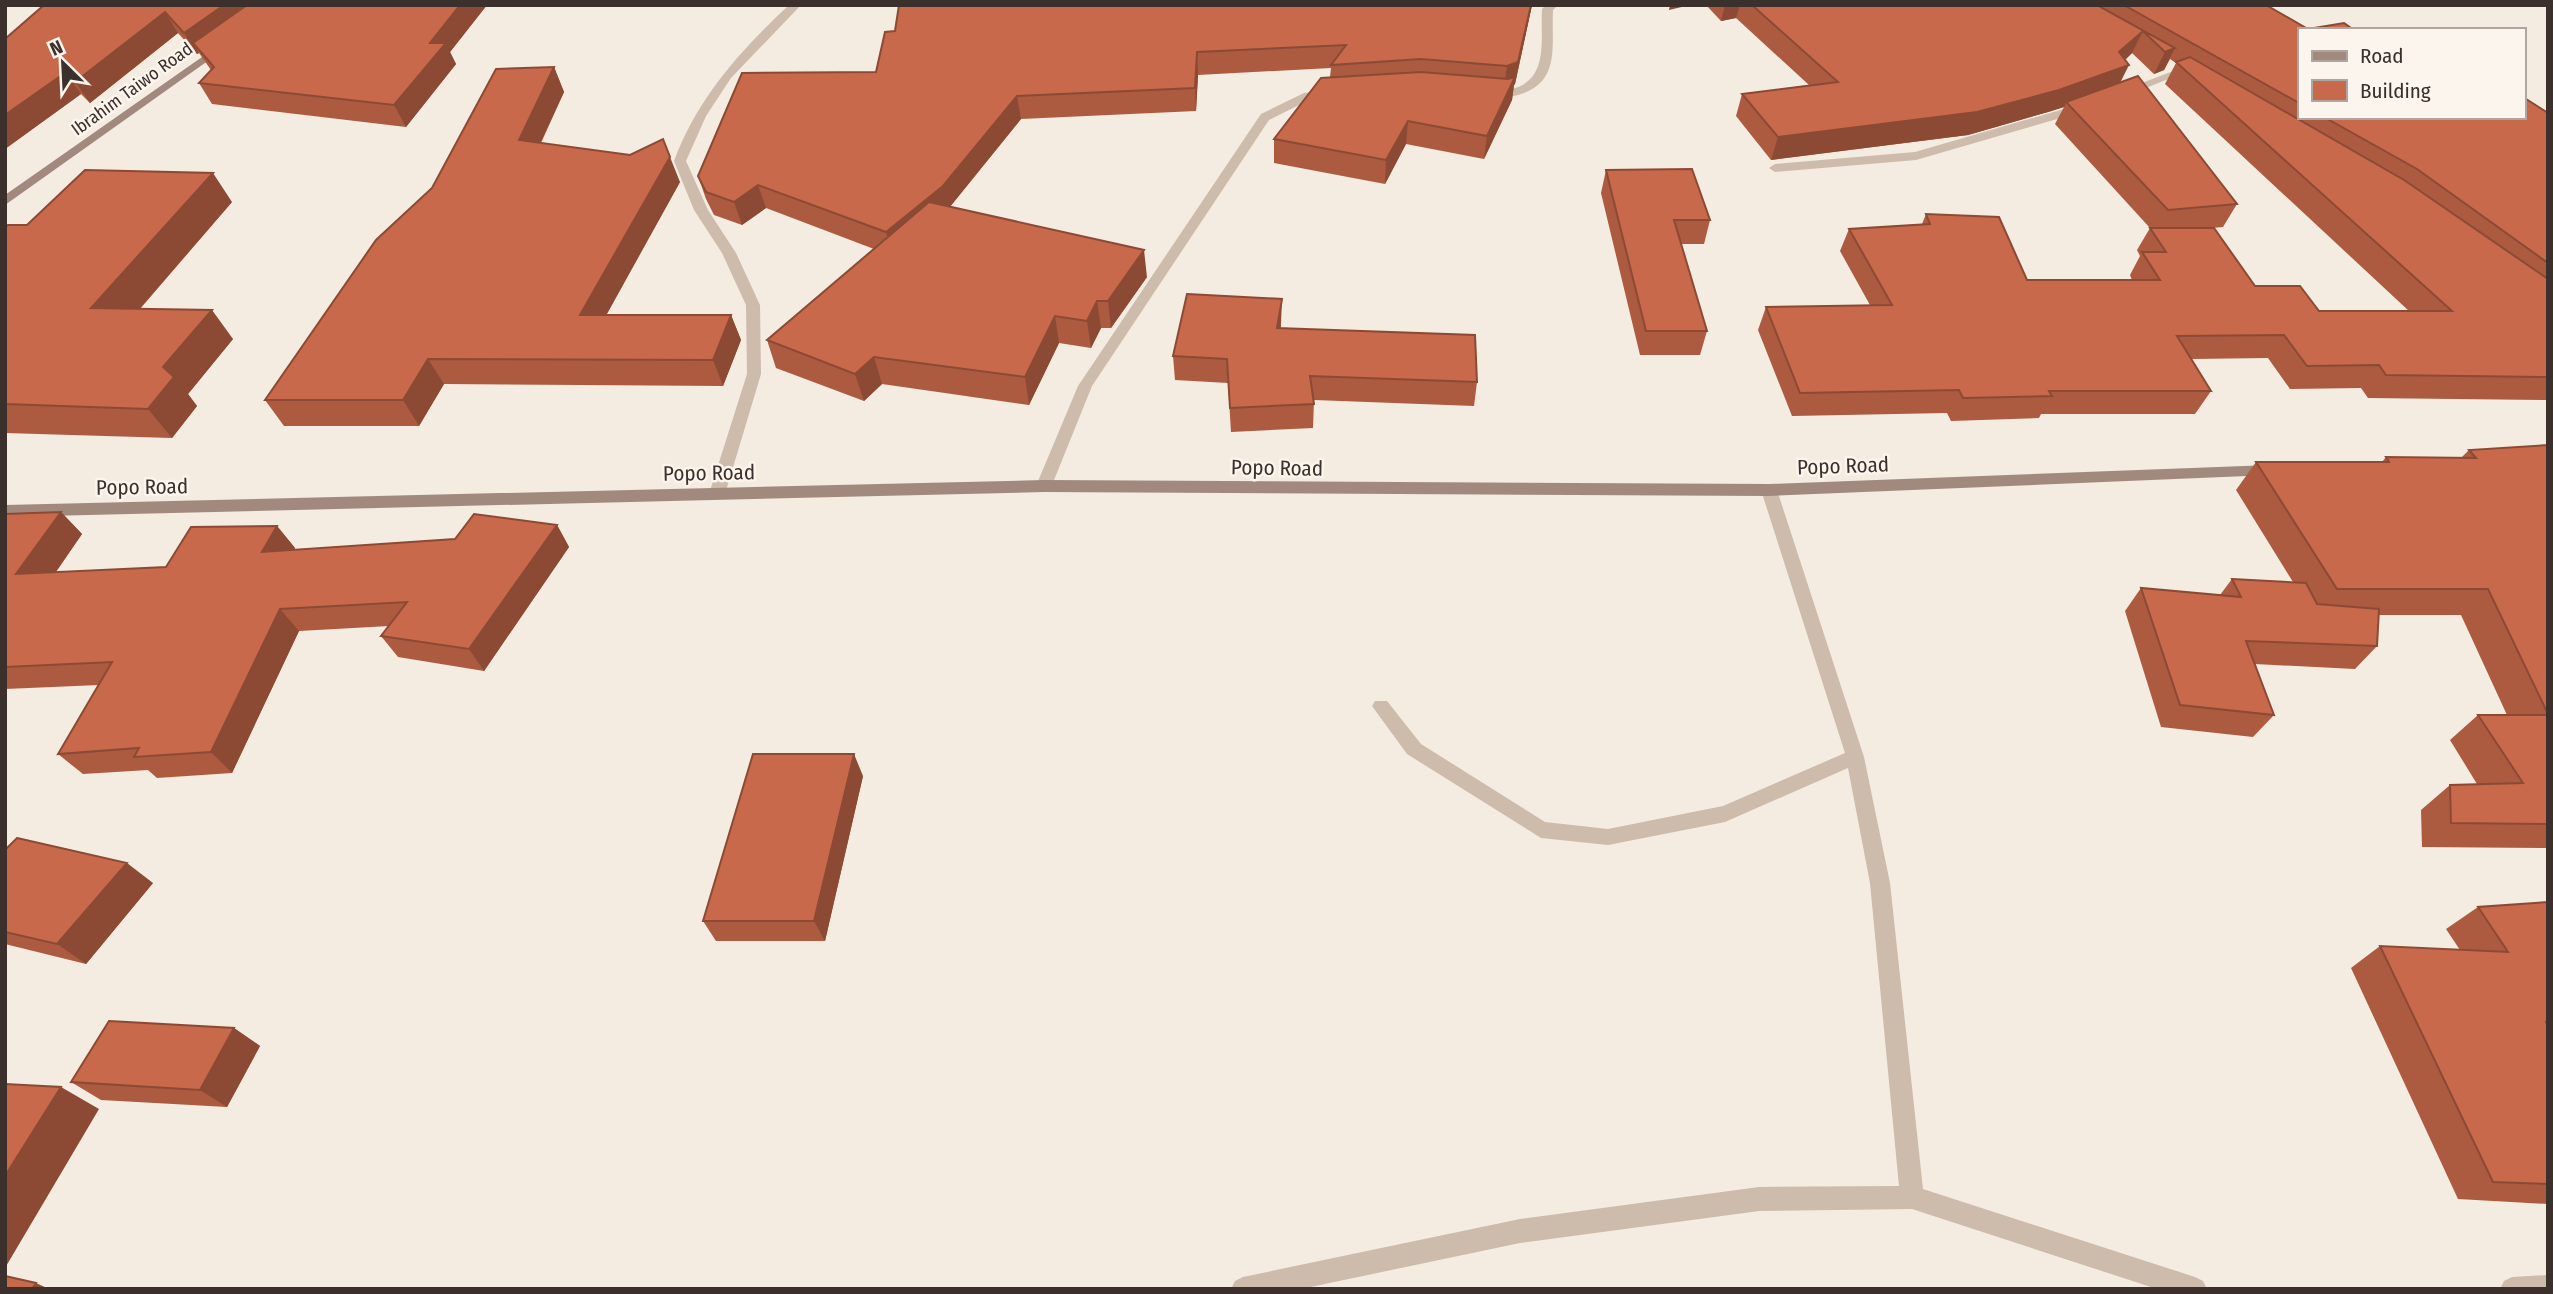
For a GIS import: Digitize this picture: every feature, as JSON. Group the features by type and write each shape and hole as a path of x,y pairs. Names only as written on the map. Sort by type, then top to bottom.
{"main road":[{"name":"Ibrahim Taiwo Road","path":"5,201 235,37"},
{"name":"Popo Road","path":"5,511 1044,486 1769,491 2284,470"}],"street":[{"path":"717,494 754,374 753,305 729,253 701,211 680,161 690,127 715,88 764,34 796,5"},
{"path":"1470,90 1505,95 1536,84 1545,74 1546,25 1548,9 1553,5"},
{"path":"2117,95 2180,72"},
{"path":"1044,486 1085,386 1265,117 1308,96 1346,93"},
{"path":"1775,168 1916,156 2091,104"},
{"path":"1769,491 1855,757 1881,883 1912,1197"},
{"path":"1381,706 1414,749 1486,797 1541,830 1595,836 1608,837 1726,814 1855,757"},
{"path":"1242,1289 1533,1230 1759,1199 1912,1197 2195,1289"},
{"path":"2512,1289 2548,1287"}],"building":[{"path":"44,5 224,5 184,33 165,12 75,82 66,72 5,115 5,39"},
{"path":"247,5 460,5 430,43 446,43 394,105 199,83 214,67 193,43"},
{"path":"899,5 1531,5 1518,62 1507,66 1421,59 1331,65 1346,45 1197,52 1195,88 1017,96 943,186 886,232 758,185 734,202 706,192 698,176 742,73 876,72 885,32 895,31"},
{"path":"1752,5 2097,5 2175,48 2165,52 2143,31 2119,52 2129,65 2059,90 1977,112 1778,137 1742,94 1838,82"},
{"path":"2124,5 2266,5 2306,28 2298,28 2298,102"},
{"path":"2344,23 2351,28 2314,28"},
{"path":"2190,57 2404,180 2548,279 2548,377 2386,375 2379,365 2307,366 2284,335 2177,336 2211,391 2049,391 2052,396 1963,398 1959,390 1800,393 1766,307 1892,305 1849,229 1930,224 1926,214 1999,217 2027,280 2160,280 2142,252 2166,252 2150,228 2214,228 2255,286 2300,286 2319,311 2452,311 2176,62"},
{"path":"554,67 519,140 630,155 663,139 670,157 580,315 731,315 713,360 428,359 403,400 265,400 376,240 432,188 496,69"},
{"path":"1421,72 1508,79 1515,77 1487,136 1408,121 1386,160 1274,139 1321,78"},
{"path":"2138,76 2237,204 2168,210 2066,102"},
{"path":"2525,98 2548,113 2548,263 2417,169 2328,119 2525,119"},
{"path":"1692,169 1710,220 1674,220 1707,331 1646,331 1606,170"},
{"path":"85,170 213,173 91,308 212,310 163,367 174,377 148,409 5,404 5,227 27,225"},
{"path":"929,202 1144,250 1108,301 1097,301 1087,321 1055,316 1025,377 874,357 855,374 767,340"},
{"path":"1187,294 1282,299 1277,328 1475,335 1477,382 1310,376 1314,404 1230,408 1227,359 1173,356"},
{"path":"2548,445 2548,714 2488,589 2337,589 2256,462 2389,462 2386,457 2476,458 2469,450"},
{"path":"61,512 16,574 166,567 191,527 277,526 262,552 455,539 474,514 557,525 469,649 381,636 407,602 280,609 211,752 134,757 139,748 58,754 112,662 5,667 5,514"},
{"path":"2232,579 2306,583 2317,604 2379,609 2377,646 2246,641 2274,715 2180,705 2141,588 2241,597"},
{"path":"2478,715 2548,715 2548,824 2451,823 2450,785 2523,783"},
{"path":"753,754 854,754 814,921 703,921"},
{"path":"17,838 127,863 57,944 5,932 5,850"},
{"path":"2548,902 2548,1184 2493,1182 2380,946 2508,952 2478,907"},
{"path":"109,1021 234,1028 200,1090 71,1082"},
{"path":"5,1084 61,1087 5,1176"},
{"path":"5,1276 36,1283 32,1289 5,1289"}]}
